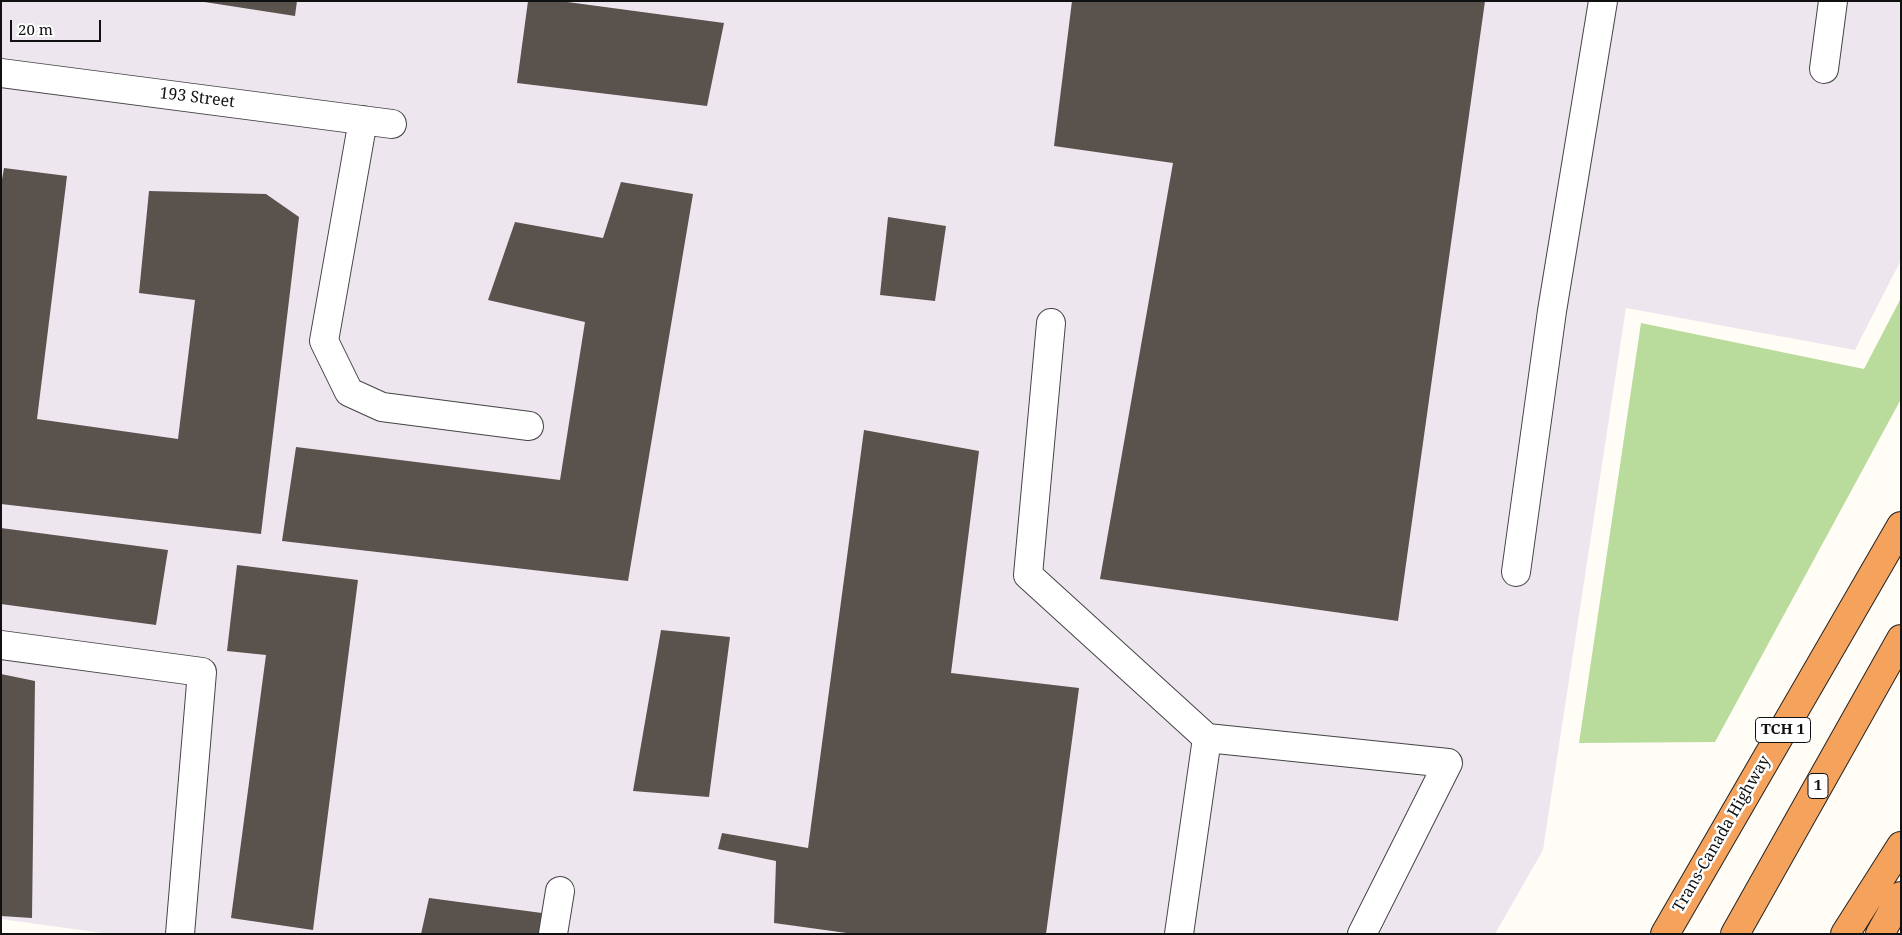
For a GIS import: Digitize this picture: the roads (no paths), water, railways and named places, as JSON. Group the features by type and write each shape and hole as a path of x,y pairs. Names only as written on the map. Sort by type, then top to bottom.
{"highway":[{"name":"Trans-Canada Highway","path":"1664,934 1901,526"},
{"name":"1","path":"1735,934 1901,639"},
{"path":"1845,934 1901,846"},
{"path":"1880,934 1901,896"}],"street":[{"path":"1516,572 1552,311 1603,1"},
{"path":"1824,69 1833,1"},
{"name":"193 Street","path":"1,73 392,124"},
{"path":"363,120 324,341 348,392 382,407 528,426"},
{"path":"1051,322 1028,575 1207,738 1448,763 1362,934"},
{"path":"1,645 202,672 180,934"},
{"path":"1179,934 1207,738"},
{"path":"553,934 560,891"}]}
